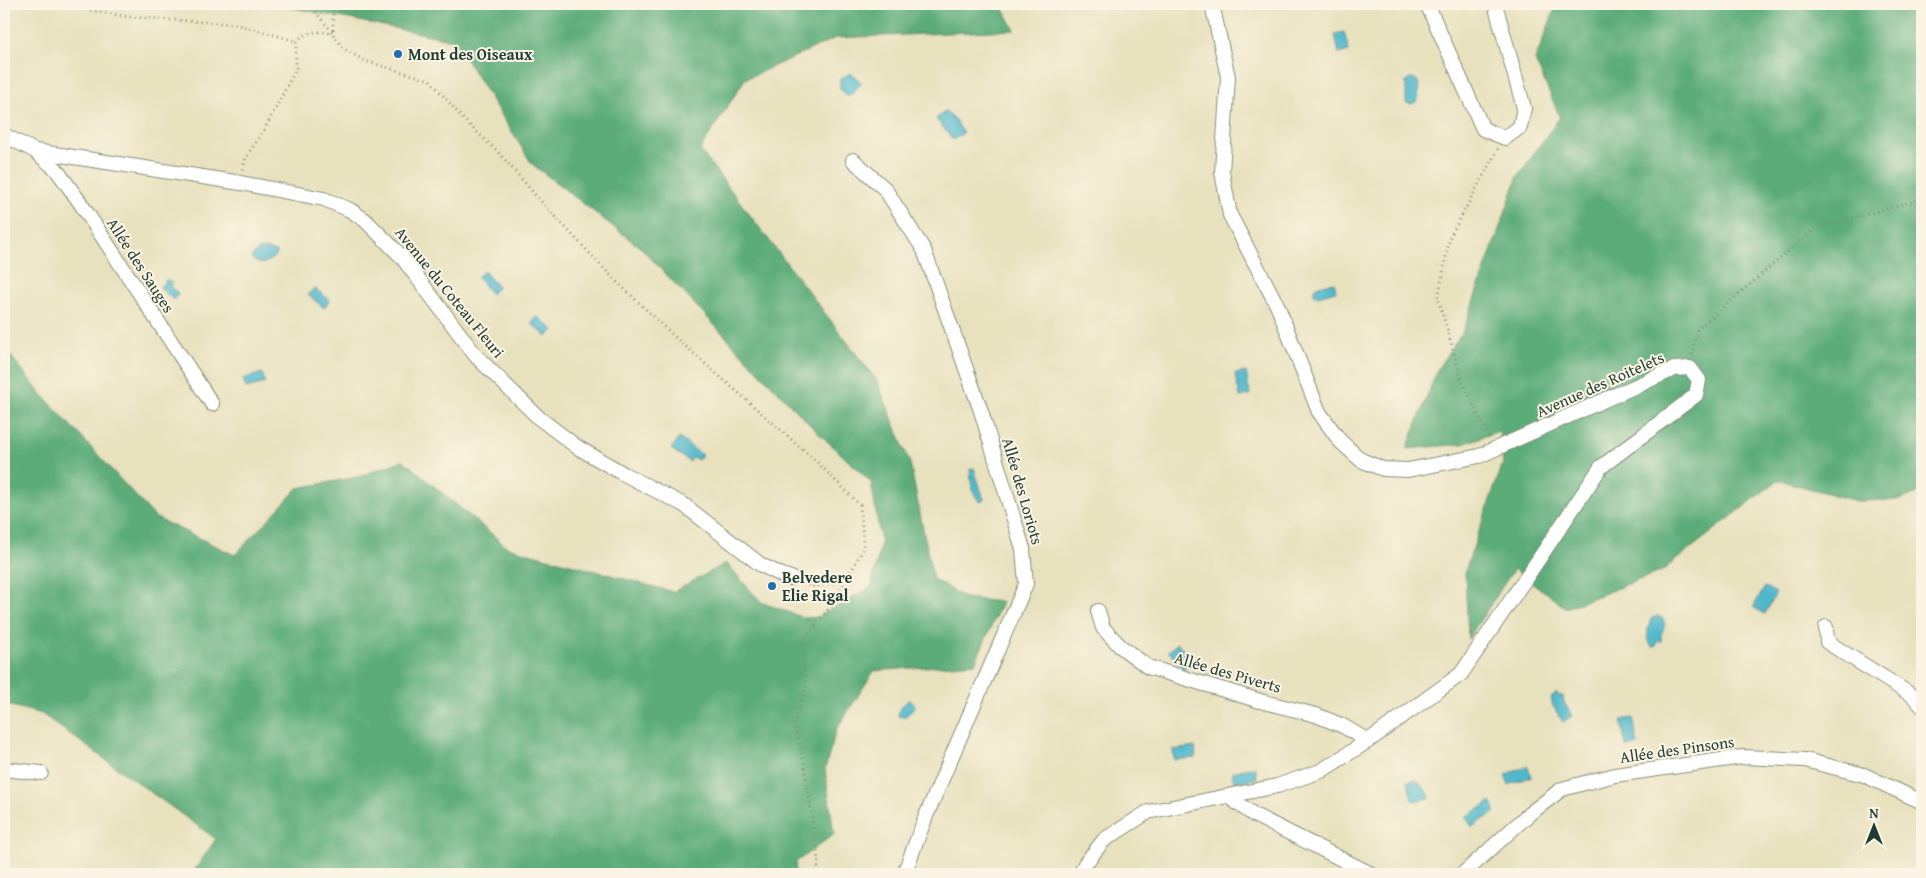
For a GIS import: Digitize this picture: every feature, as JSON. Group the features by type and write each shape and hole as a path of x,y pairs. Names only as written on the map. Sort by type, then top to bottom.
{"street":[{"name":"Avenue des Roitelets","path":"1080,874 1085,864 1104,840 1148,812 1277,786 1321,771 1368,741 1461,674 1601,467 1696,395 1699,380 1690,368 1674,369 1479,456 1408,470 1383,469 1361,460 1340,441 1319,412 1278,307 1230,215 1222,172 1228,77 1212,4"},
{"path":"1427,4 1483,129 1505,138 1520,127 1524,108 1495,4"},
{"name":"Avenue du Coteau Fleuri","path":"4,135 34,151 241,183 324,199 350,210 365,220 402,256 476,356 539,418 577,447 624,474 684,504 761,565 792,578"},
{"name":"Allée des Sauges","path":"34,151 56,169 79,201 212,404"},
{"name":"Allée des Loriots","path":"853,160 885,189 924,250 981,411 1023,549 1026,584 926,816 904,874"},
{"name":"Allée des Piverts","path":"1098,611 1102,628 1120,646 1148,667 1260,701 1316,715 1343,726 1368,741"},
{"path":"1826,627 1827,642 1914,696 1922,706"},
{"name":"Allée des Pinsons","path":"1463,874 1529,814 1562,789 1615,775 1743,757 1805,760 1864,775 1922,802"},
{"path":"4,769 41,773"},
{"path":"1229,797 1254,815 1371,874"}],"path":[{"path":"56,4 129,17 235,24 296,41"},
{"path":"310,4 344,49 365,61 430,80 463,120 500,154 544,205 614,279 675,337 818,464 860,505 864,547 836,600 803,640 806,686 794,724 804,762 818,859 818,874"},
{"path":"333,4 333,34"},
{"path":"296,41 306,34 314,32 333,34"},
{"path":"241,183 246,157 264,130 296,69 296,41"},
{"path":"1495,449 1462,381 1438,298 1450,237 1505,138"},
{"path":"1690,368 1697,330 1814,229 1922,199"},
{"path":"792,578 808,586 847,580"}],"green space":[{"path":"274,4 1001,4 1015,30 836,38 745,79 700,150 877,381 910,463 933,579 965,598 1002,602 975,663 874,671 836,730 825,769 834,834 796,862 795,874 192,874 216,839 42,714 4,704 4,347 37,389 156,518 235,555 298,488 358,477 403,460 507,547 673,592 726,563 761,602 804,618 817,617 871,587 881,543 871,482 811,426 641,248 532,164 454,40"},
{"path":"1557,4 1922,4 1922,491 1900,500 1857,501 1778,480 1662,571 1566,608 1514,569 1468,639 1465,571 1503,463 1499,431 1463,444 1407,449 1438,368 1463,331 1518,176 1560,117 1535,60"}],"water":[{"path":"1344,32 1349,51 1339,54 1335,34"},
{"path":"851,73 862,83 848,97 840,89 840,79"},
{"path":"1411,78 1416,79 1419,84 1417,101 1412,104 1406,103 1406,82"},
{"path":"946,111 956,121 963,133 953,140 936,119"},
{"path":"266,249 276,252 276,255 267,262 260,263 251,257 258,250"},
{"path":"484,271 498,287 491,294 477,277"},
{"path":"167,279 172,283 170,286 179,294 173,300 160,287"},
{"path":"1334,282 1336,291 1318,296 1314,294 1316,287"},
{"path":"314,288 330,300 324,308 308,295"},
{"path":"537,316 554,330 547,337 531,323"},
{"path":"1246,372 1250,395 1240,397 1235,374"},
{"path":"262,373 265,383 246,388 243,379"},
{"path":"679,438 702,455 698,460 693,457 690,462 671,449"},
{"path":"974,468 984,500 980,502 973,491 971,483 970,469"},
{"path":"1765,587 1776,593 1765,614 1753,607"},
{"path":"1658,616 1662,618 1665,624 1661,635 1661,642 1658,640 1656,646 1652,647 1648,637 1648,628 1652,618"},
{"path":"1178,643 1192,662 1183,669 1168,651"},
{"path":"1557,693 1563,696 1564,702 1572,716 1563,722 1553,706 1551,698"},
{"path":"909,699 915,706 905,717 898,716 900,708"},
{"path":"1633,718 1638,745 1626,747 1621,720"},
{"path":"1195,747 1196,758 1174,760 1173,750"},
{"path":"1527,766 1532,776 1509,785 1505,775"},
{"path":"1255,767 1257,778 1234,783 1232,772"},
{"path":"1416,780 1427,791 1430,798 1412,800 1408,781"},
{"path":"1492,803 1495,812 1472,827 1466,817"}],"place":[{"name":"Mont des Oiseaux","path":"398,54"},
{"name":"Belvedere Elie Rigal","path":"772,586"}]}
